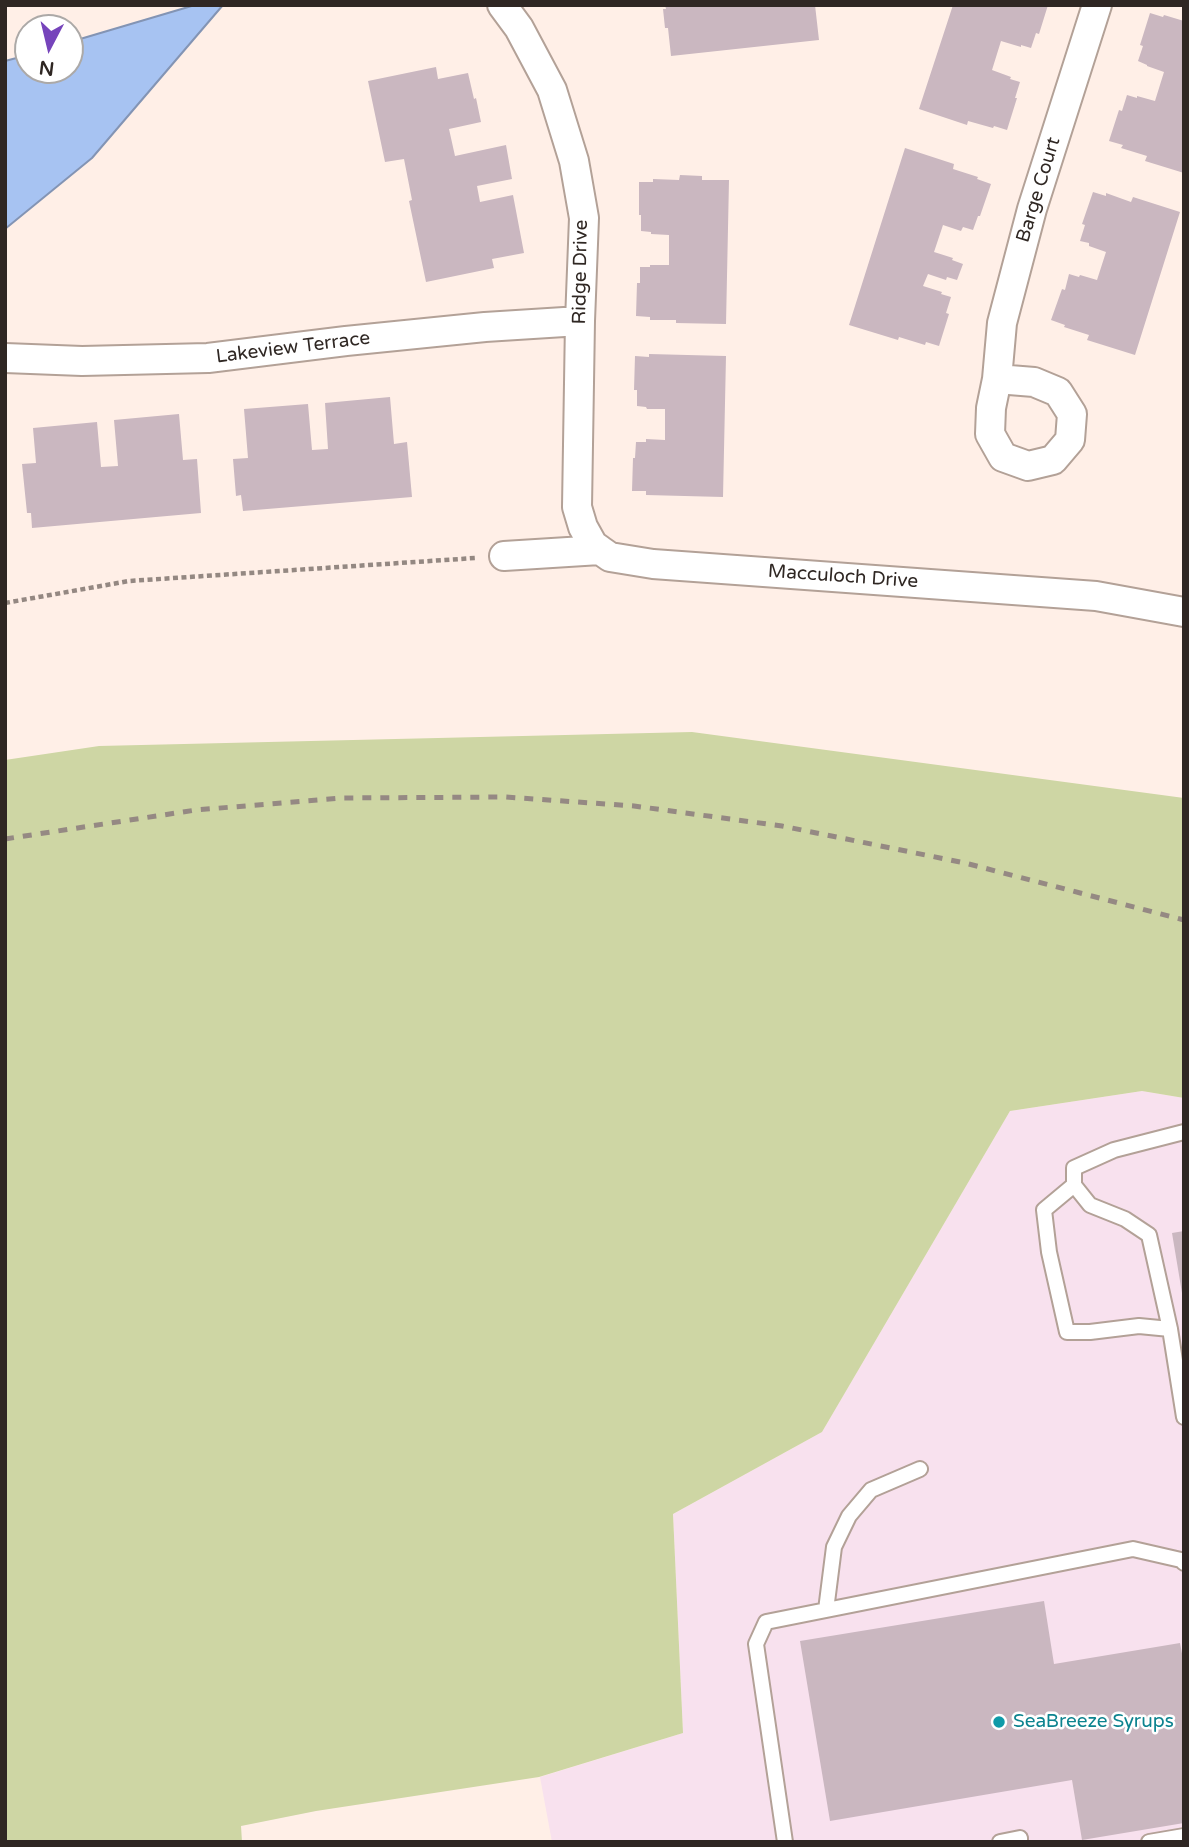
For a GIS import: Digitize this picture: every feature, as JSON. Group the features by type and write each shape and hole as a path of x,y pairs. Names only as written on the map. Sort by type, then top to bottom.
{"street":[{"name":"Ridge Drive","path":"502,5 519,28 552,90 574,161 584,218 577,507 583,527 593,545 600,550"},
{"name":"Barge Court","path":"997,379 1002,323 1032,209 1097,5"},
{"name":"Lakeview Terrace","path":"5,358 82,361 208,358 485,327 580,321"},
{"name":"Macculoch Drive","path":"504,556 600,550 610,557 653,564 1096,596 1184,612"}],"lane":[{"path":"1184,1132 1114,1150 1074,1168 1074,1185 1090,1205 1125,1219 1149,1235 1170,1329 1184,1417"},
{"path":"1074,1185 1044,1210 1049,1252 1067,1332 1139,1326 1170,1329"},
{"path":"826,1610 834,1547 849,1516 871,1490 920,1469"},
{"path":"785,1842 756,1644 766,1622 1133,1549 1184,1563"},
{"path":"1149,1842 1184,1836"},
{"path":"1000,1842 1020,1838 1020,1842"}],"path":[{"path":"5,603 130,581 504,556"}],"shaded area":[{"path":"1142,1091 1184,1098 1184,1842 552,1842 540,1777 683,1733 673,1514 822,1432 1010,1111"}],"green space":[{"path":"692,732 1184,798 1184,1098 1142,1091 1010,1111 822,1432 673,1514 683,1733 539,1777 316,1811 241,1826 242,1842 5,1842 5,760 99,746"}],"water":[{"path":"195,5 223,5 92,158 5,229 5,61 14,59 14,84 84,84 84,38"}],"building":[{"path":"665,5 815,5 819,40 671,56 668,28 665,28"},
{"path":"953,5 1048,5 1039,34 1036,33 1031,48 1001,41 992,70 1020,82 1007,130 968,121 967,125 919,109"},
{"path":"1150,13 1184,21 1184,173 1145,161 1147,156 1121,148 1123,145 1109,141 1127,95 1155,101 1164,72 1138,61"},
{"path":"436,67 438,79 468,73 474,99 476,98 481,122 449,129 455,156 506,145 512,179 477,186 480,202 513,195 524,253 492,259 494,268 426,282 409,201 412,200 404,159 385,162 368,81"},
{"path":"905,148 954,164 953,169 991,184 973,230 963,227 961,231 943,225 934,252 963,264 957,280 947,277 946,280 928,274 923,286 951,297 946,313 949,314 939,346 899,337 898,340 849,325"},
{"path":"680,175 702,176 702,180 729,180 726,324 676,323 676,320 650,320 650,317 636,316 640,267 669,265 669,235 641,231 639,182 653,182 653,179 679,180"},
{"path":"1093,192 1106,196 1106,193 1131,202 1133,197 1180,212 1135,355 1087,340 1089,335 1051,320 1062,289 1065,290 1069,274 1097,280 1106,252 1080,241 1085,225 1082,224"},
{"path":"649,354 726,356 723,497 646,495 646,491 632,491 636,442 646,442 646,439 665,440 665,409 637,406 637,390 634,390 635,356 649,357"},
{"path":"390,397 394,444 407,442 412,497 243,511 241,495 236,496 233,459 248,458 244,409 308,404 312,450 328,449 325,403"},
{"path":"179,414 183,460 197,459 201,513 32,528 31,513 27,513 22,464 36,463 33,428 97,422 101,467 118,466 114,420"},
{"path":"1184,1231 1184,1293 1182,1293 1172,1233"},
{"name":"SeaBreeze Syrups","path":"1044,1601 1054,1664 1180,1643 1184,1664 1184,1823 1082,1840 1072,1780 830,1821 800,1641"}],"railway":[{"path":"5,839 196,810 341,798 506,797 634,806 782,826 965,863 1184,920"}],"place":[{"name":"SeaBreeze Syrups","path":"999,1722"}]}
